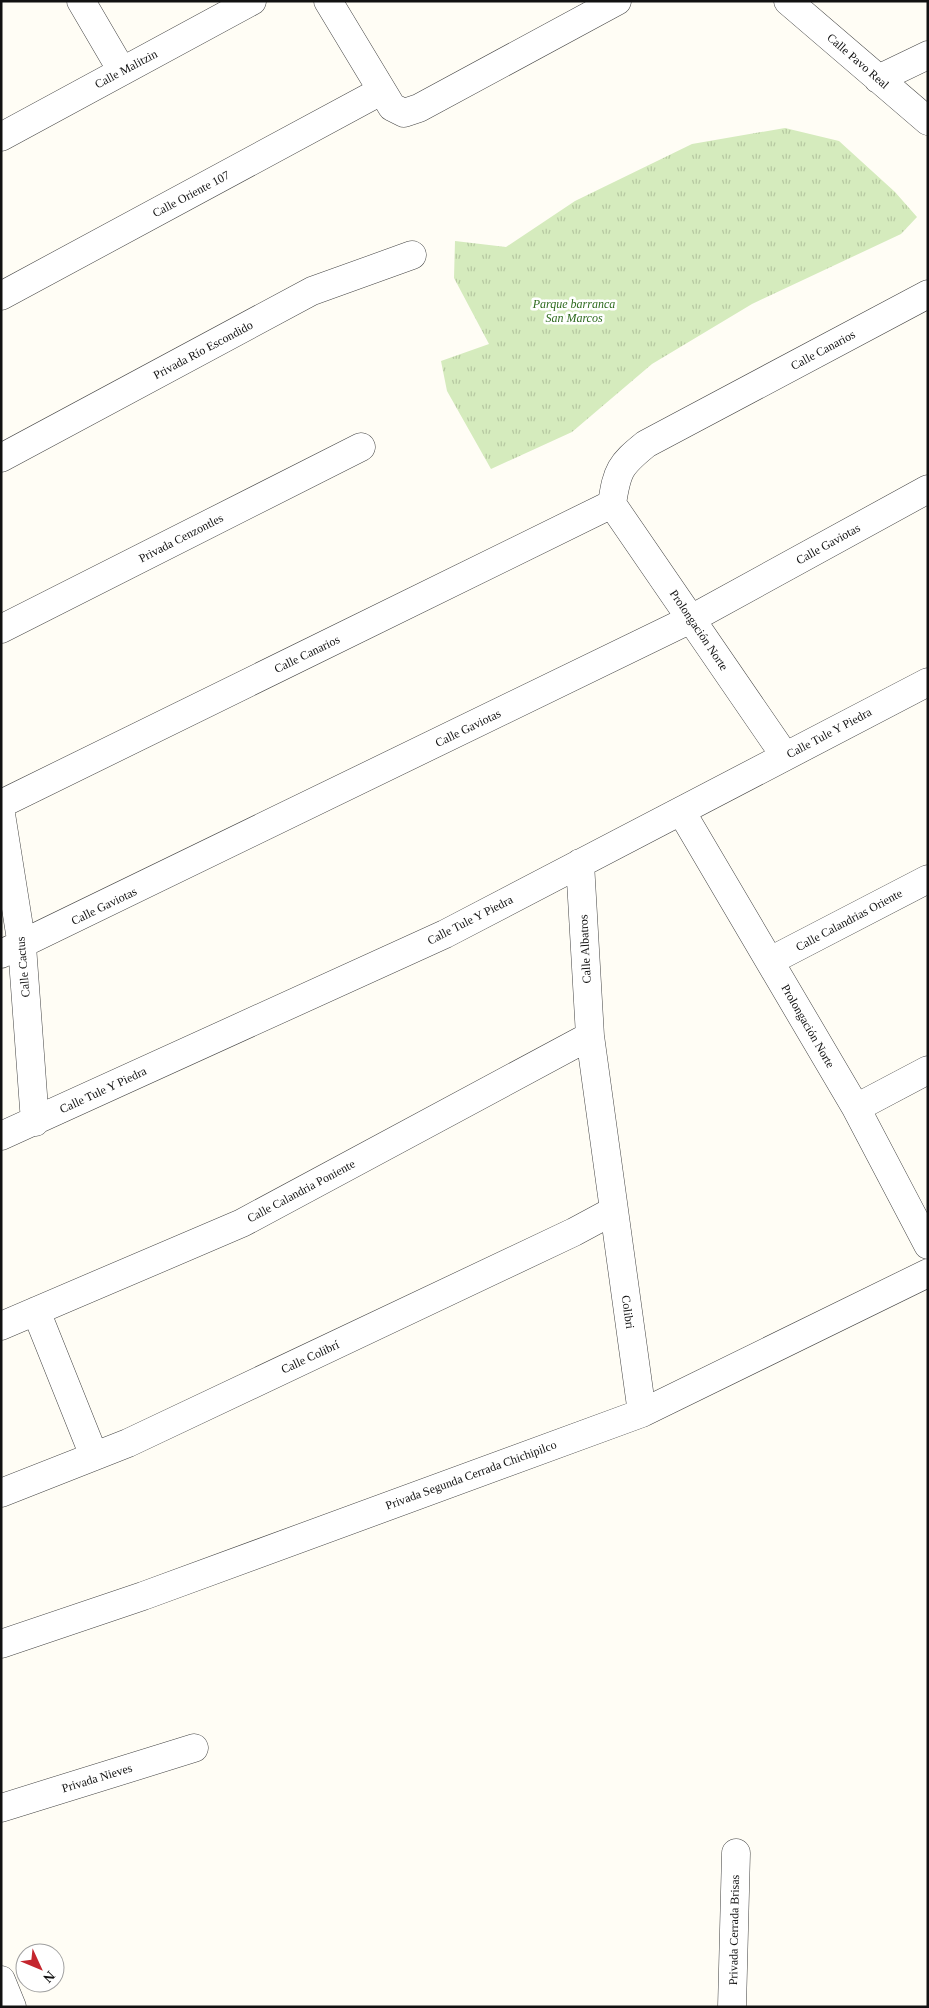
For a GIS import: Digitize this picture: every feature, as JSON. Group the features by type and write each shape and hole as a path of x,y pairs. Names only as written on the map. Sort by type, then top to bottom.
{"street":[{"path":"82,1 122,71"},
{"name":"Calle Malitzin","path":"1,138 252,1"},
{"path":"328,1 381,91 392,107 404,113 419,108 617,1"},
{"name":"Calle Pavo Real","path":"788,1 928,122"},
{"path":"878,79 928,55"},
{"name":"Calle Oriente 107","path":"1,296 381,91"},
{"name":"Privada Río Escondido","path":"1,458 312,291 412,255"},
{"name":"Calle Canarios","path":"1,804 612,504 616,477 629,458 646,444 928,294"},
{"name":"Privada Cenzontles","path":"1,629 361,447"},
{"name":"Calle Gaviotas","path":"11,950 691,619 928,488"},
{"name":"Prolongación Norte","path":"612,504 785,756"},
{"name":"Calle Tule Y Piedra","path":"1,1136 445,934 928,682"},
{"name":"Prolongación Norte","path":"680,811 856,1108 928,1245"},
{"name":"Calle Cactus","path":"1,814 11,950 34,1122"},
{"name":"Calle Albatros","path":"580,863 590,1036 614,1212"},
{"name":"Calle Calandrias Oriente","path":"770,961 928,879"},
{"name":"Calle Calandria Poniente","path":"1,1326 242,1223 590,1036"},
{"path":"856,1108 928,1070"},
{"name":"Colibri","path":"614,1212 642,1412"},
{"name":"Calle Colibrí","path":"1,1493 137,1439 614,1212"},
{"name":"Privada Segunda Cerrada Chichipilco","path":"1,1644 143,1596 642,1412 928,1273"},
{"path":"36,1311 94,1456"},
{"name":"Privada Nieves","path":"1,1808 194,1748"},
{"name":"Privada Cerrada Brisas","path":"732,2007 736,1853"},
{"path":"1,1980 12,2007"}],"green space":[{"name":"Parque barranca San Marcos","path":"785,128 839,141 895,192 917,217 901,234 752,304 652,364 572,432 491,469 447,391 441,361 489,344 454,278 455,241 506,247 575,201 692,144"}]}
